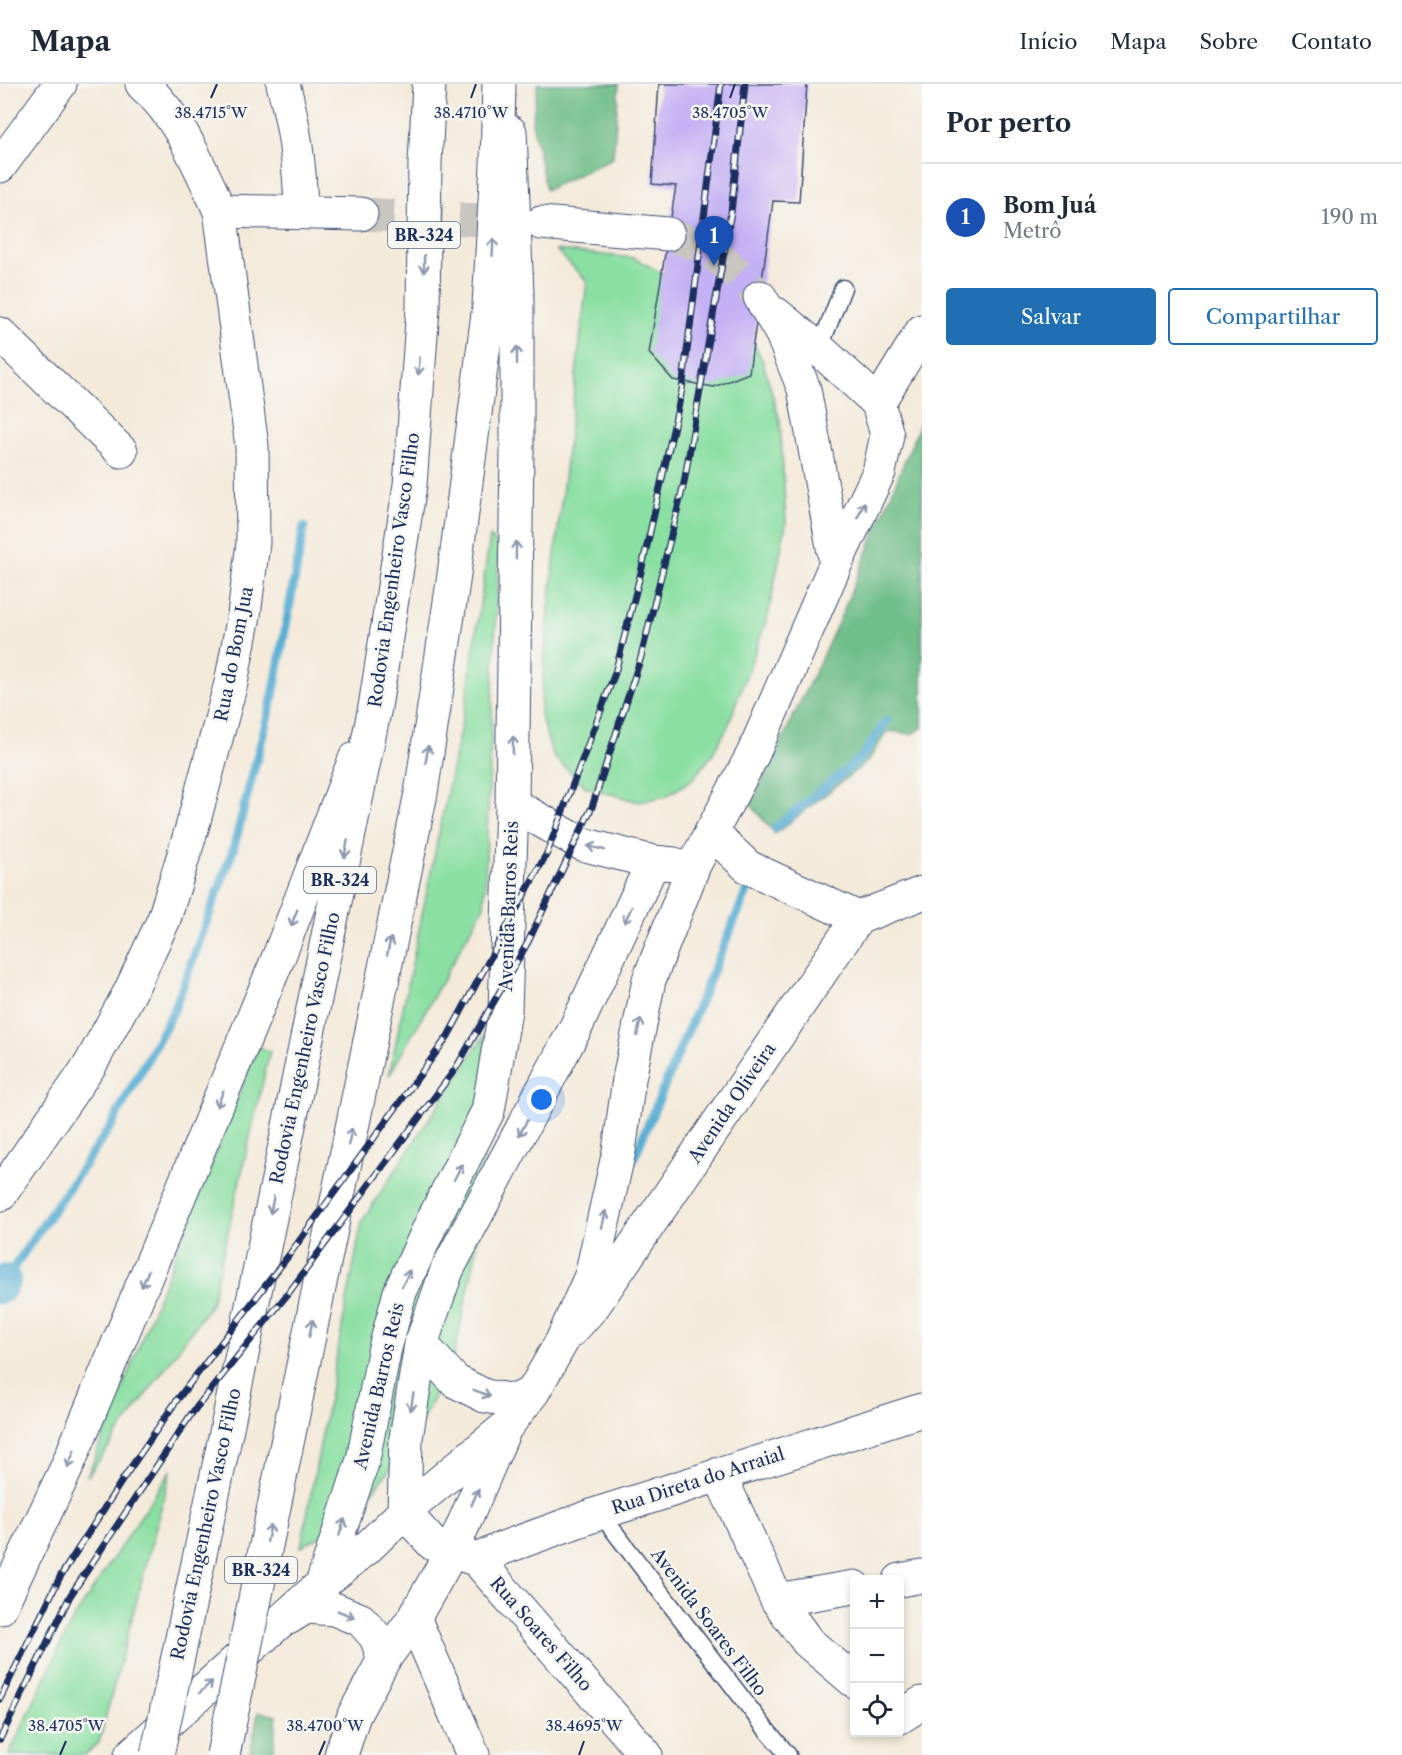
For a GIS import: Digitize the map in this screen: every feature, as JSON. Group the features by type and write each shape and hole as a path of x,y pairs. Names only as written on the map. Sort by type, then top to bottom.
{"main road":[{"path":"0,166 60,84"},
{"name":"Rua do Bom Jua","path":"0,1195 90,1065 130,992 164,919 192,828 231,683 244,615 253,543 252,446 220,211 181,133 164,107 142,84"},
{"path":"283,84 289,103 300,165 301,212"},
{"name":"Rodovia Engenheiro Vasco Filho","path":"157,1755 223,1447 375,707 410,485 423,308 425,163 429,84"},
{"name":"BR-324","path":"224,1755 421,793 489,306 500,84"},
{"name":"Avenida Barros Reis","path":"322,1584 363,1460 384,1352 400,1292 488,1111 505,1011 512,804 517,452 517,294 513,166 506,84"},
{"path":"220,211 361,214"},
{"path":"541,223 668,234"},
{"path":"131,1755 273,1626 505,1428 533,1392 562,1341 591,1276 619,1150 629,1079 649,980 694,865 753,754 836,563 879,472 887,435 878,403 763,301 782,334 804,389 836,563"},
{"path":"878,403 922,331"},
{"path":"0,334 121,452"},
{"path":"0,1608 75,1448 279,956 375,707"},
{"path":"512,804 582,844 653,862 748,867"},
{"path":"711,832 748,867 858,918 922,893"},
{"path":"465,1556 433,1544 404,1512 406,1438 421,1344 447,1269 576,1027 653,862"},
{"name":"Avenida Oliveira","path":"562,1341 594,1305 858,918"},
{"path":"421,1344 455,1381 485,1396 515,1401 533,1392"},
{"name":"Rua Direta do Arraial","path":"465,1556 503,1548 600,1513 921,1407"},
{"path":"341,1755 354,1715 384,1659 465,1556 505,1428"},
{"path":"719,1474 777,1600 808,1642 850,1677"},
{"name":"Rua Soares Filho","path":"465,1556 645,1755"},
{"path":"904,1579 922,1576"},
{"path":"777,1600 850,1588"},
{"path":"273,1626 306,1607 334,1609 361,1620 376,1637 384,1659"},
{"path":"414,1618 473,1755"},
{"path":"904,1715 922,1703"}],"lane":[{"path":"804,389 843,288"},
{"name":"Avenida Soares Filho","path":"600,1513 788,1755"}],"green space":[{"path":"538,84 619,84 613,158 546,190 532,122"},
{"path":"556,250 634,258 739,315 762,359 780,421 786,523 768,616 728,726 712,755 692,780 666,796 639,802 586,787 553,756 540,714 549,606 587,281"},
{"path":"922,419 922,728 912,734 887,731 868,761 775,834 751,805 839,621"},
{"path":"490,537 499,545 484,906 389,1076 466,701"},
{"path":"485,1034 484,1174 475,1258 454,1355 413,1439 352,1519 301,1547 362,1221"},
{"path":"258,1047 270,1051 211,1304 87,1477"},
{"path":"171,1470 99,1742 85,1755 9,1755 72,1621"},
{"path":"258,1712 277,1715 273,1755 250,1755"}],"building":[{"path":"659,84 807,84 799,202 773,201 749,373 714,387 673,380 649,353 676,186 652,184"}],"waterway":[{"path":"5,1280 111,1126 174,1010 233,850 273,696 304,527"},
{"path":"775,828 861,758 887,720"},
{"path":"627,1166 633,1160 747,891"},
{"path":"0,1288 5,1280"}],"tunnel":[{"path":"361,214 521,222"},
{"path":"668,234 697,245 719,258 760,297"}],"railway":[{"path":"0,1699 60,1577 125,1476 177,1400 289,1255 448,1036 547,853 615,673 641,572 682,390 721,84"},
{"path":"0,1739 70,1596 192,1413 290,1291 456,1068 528,942 592,807 641,657 684,483 731,212 745,84"}],"place":[{"name":"Bom Juá","path":"714,266"}]}
